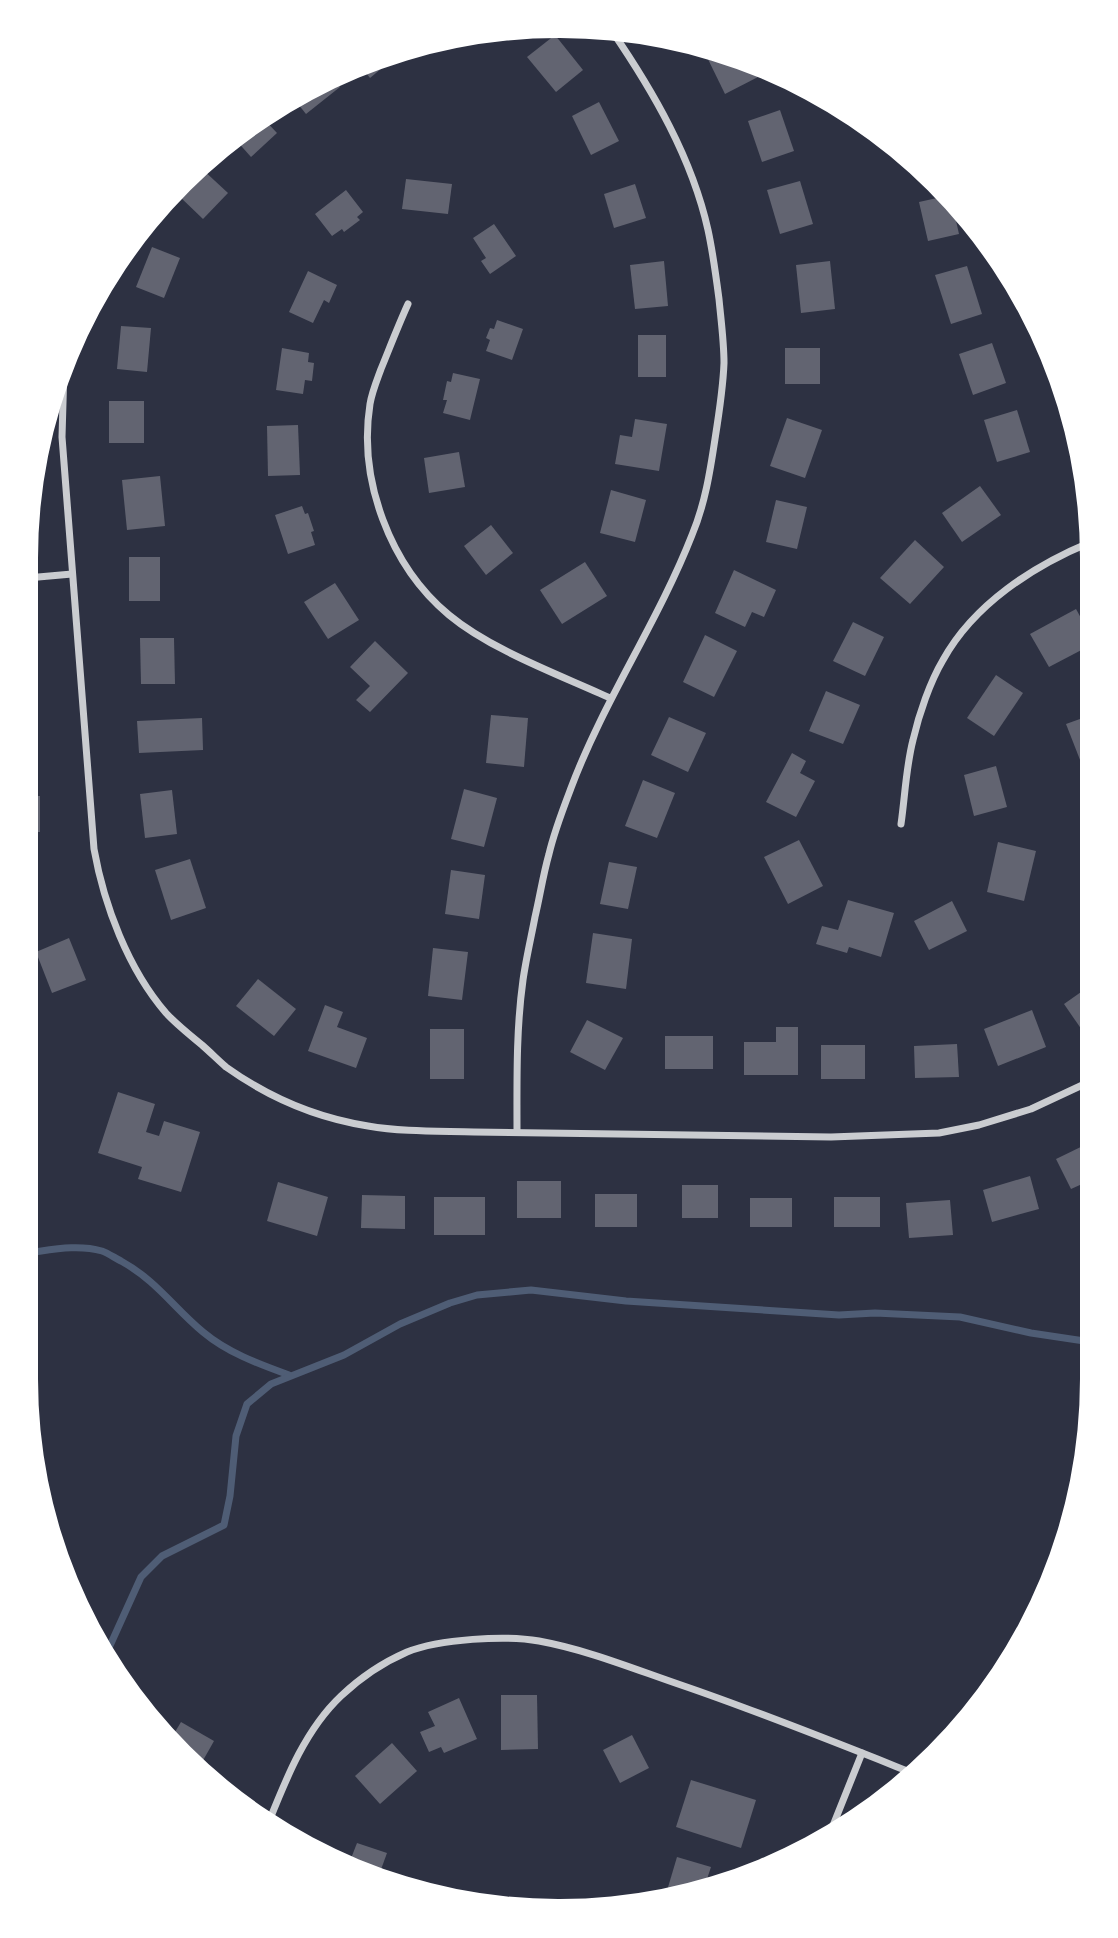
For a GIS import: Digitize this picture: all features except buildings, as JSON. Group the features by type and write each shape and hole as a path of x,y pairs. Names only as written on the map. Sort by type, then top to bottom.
{"street":[{"path":"517,1132 517,1052 522,983 549,853 587,747 610,698 659,609 693,533 710,476 721,402 724,362 717,283 701,205 665,117 619,42"},
{"path":"408,304 370,404 368,449 374,492 396,549 413,577 449,615 469,629 505,650 610,698"},
{"path":"63,402 62,437 72,574 93,849 98,876 117,930 152,993 167,1013 225,1066 286,1102 313,1113 368,1126 416,1130 831,1137 939,1133 979,1125 1031,1109 1080,1086"},
{"path":"901,824 914,737 935,675 952,645 976,617 1002,593 1058,556 1079,547"},
{"path":"39,577 72,574"},
{"path":"273,1814 301,1750 324,1714 360,1679 408,1651 480,1639 536,1640 571,1648 724,1700 903,1769"},
{"path":"835,1820 862,1753"}],"waterway":[{"path":"39,1251 74,1248 104,1252 145,1277 192,1323 223,1346 289,1375"},
{"path":"111,1644 141,1577 162,1556 224,1525 236,1436 247,1404 271,1384 344,1355 400,1324 450,1303 477,1295 531,1290 626,1301 839,1315 875,1313 960,1317 1031,1333 1080,1340"}]}
